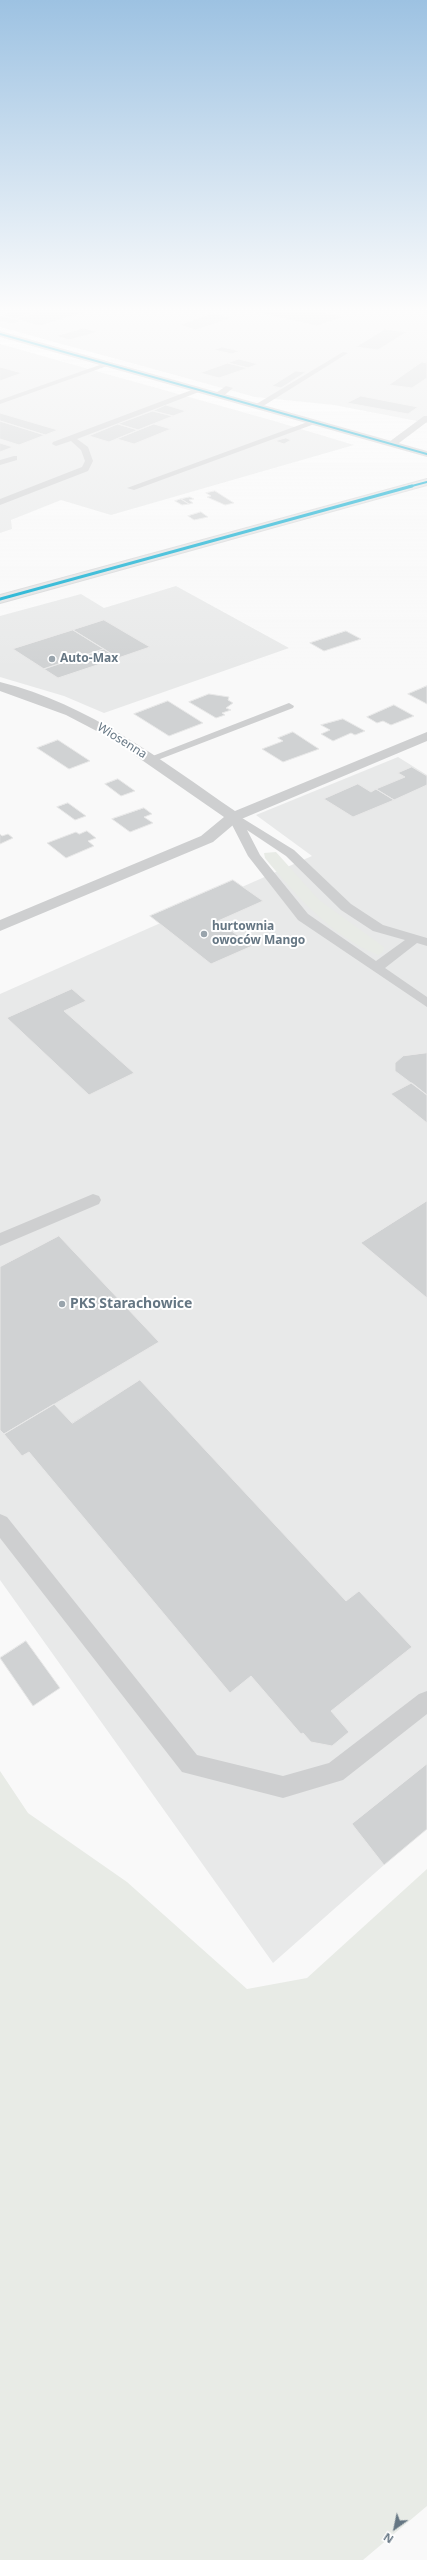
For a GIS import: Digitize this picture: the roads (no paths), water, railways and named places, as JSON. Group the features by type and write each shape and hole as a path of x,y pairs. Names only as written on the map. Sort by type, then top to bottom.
{"main road":[{"path":"0,599 427,482"}],"street":[{"path":"349,431 427,454"},
{"name":"Wiosenna","path":"0,686 71,712 115,734 234,817"},
{"path":"0,926 207,839 234,817 427,736"}],"lane":[{"path":"56,444 89,431"},
{"path":"131,488 289,431"},
{"path":"392,444 409,431"},
{"path":"0,502 85,469 89,461 85,449 72,438"},
{"path":"0,463 14,458"},
{"path":"151,759 289,706"},
{"path":"234,817 290,853 346,907 378,928 413,940 427,942"},
{"path":"234,817 254,856 304,917 427,1003"},
{"path":"376,968 413,940"},
{"path":"0,1240 93,1200"},
{"path":"0,1523 190,1764 283,1787 335,1772 427,1701"}],"place":[{"name":"Auto-Max","path":"52,659"},
{"name":"hurtownia owoców Mango","path":"204,934"},
{"name":"PKS Starachowice","path":"62,1304"}]}
